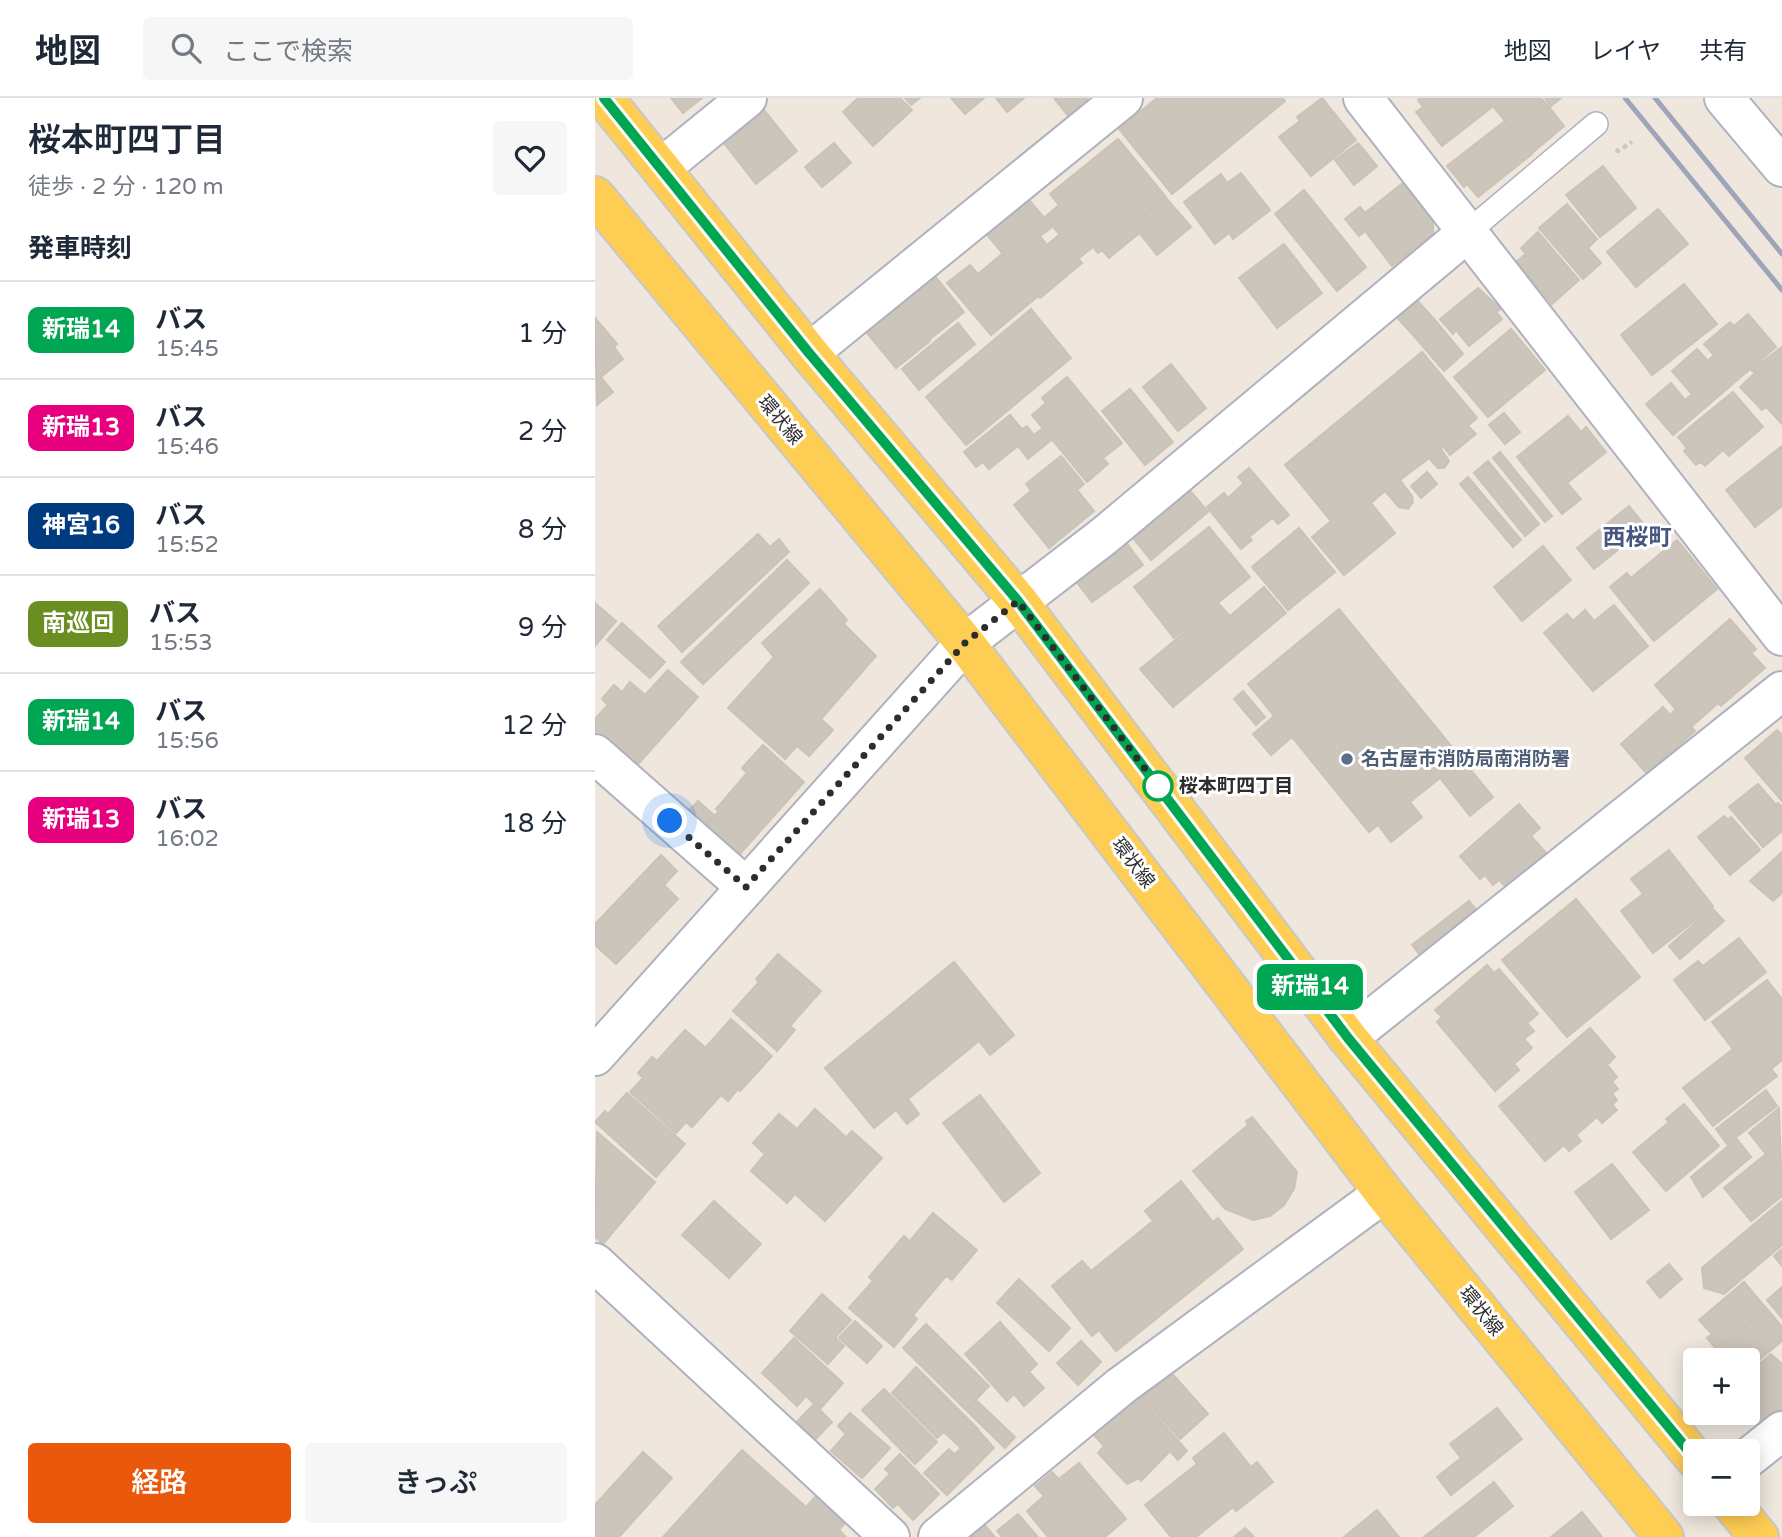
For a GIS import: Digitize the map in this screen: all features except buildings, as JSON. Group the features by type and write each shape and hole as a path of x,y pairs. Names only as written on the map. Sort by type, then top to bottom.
{"main road":[{"path":"604,98 809,353 1018,601 1348,1038 1683,1444"},
{"name":"環状線","path":"597,204 965,643 1384,1192 1664,1537"},
{"path":"1742,1516 1759,1537"}],"street":[{"path":"661,169 747,98"},
{"path":"809,353 1123,98"},
{"path":"1363,98 1782,636"},
{"path":"1724,98 1782,167"},
{"path":"595,1056 965,643 1157,493 1469,231"},
{"path":"1348,1038 1782,691"},
{"path":"595,754 746,887"},
{"path":"938,1537 1121,1386 1384,1192"},
{"path":"595,1263 890,1537"},
{"path":"1760,1448 1782,1431"}],"lane":[{"path":"1469,231 1596,124"}],"railway":[{"path":"1625,98 1782,290"},
{"path":"1655,98 1782,254"}],"bus line":[{"name":"新瑞14","path":"604,98 809,353 1018,601 1348,1038 1683,1444"}],"place":[{"name":"名古屋市消防局南消防署","path":"1347,759"},
{"name":"桜本町四丁目","path":"1158,786"}],"district":[{"name":"西桜町","path":"1637,538"}],"route":[{"path":"670,821 746,887 965,643 1018,601 1158,786"}]}
